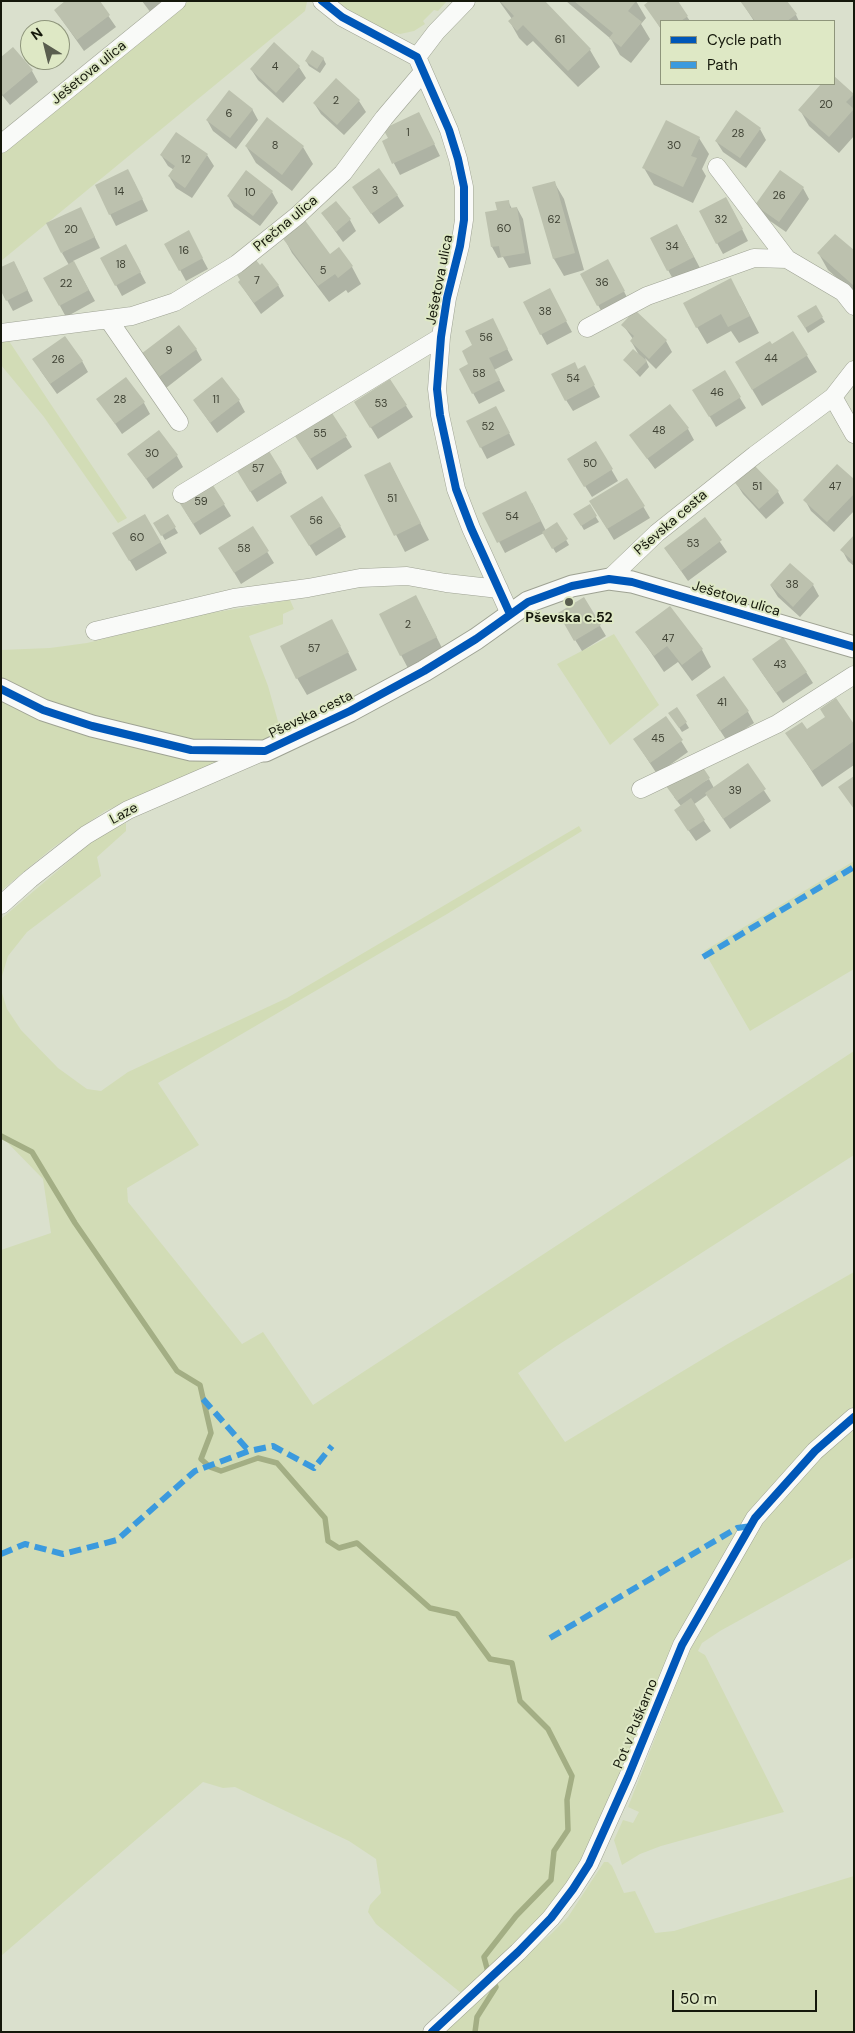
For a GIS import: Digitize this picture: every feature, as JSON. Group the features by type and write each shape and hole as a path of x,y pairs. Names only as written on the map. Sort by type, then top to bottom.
{"street":[{"name":"Ješetova ulica","path":"1,144 177,1"},
{"path":"322,1 342,17 420,65"},
{"name":"Prečna ulica","path":"1,333 132,316 175,302 238,264 297,216 343,173 420,65 436,32 466,1"},
{"name":"Ješetova ulica","path":"420,65 449,130 464,187 464,220 460,246 447,298 441,337 437,389 440,415 456,489 470,528 510,614"},
{"path":"717,167 787,259 843,292 854,306"},
{"path":"587,328 647,296 707,274 754,258 787,259"},
{"path":"108,319 179,422"},
{"name":"Ješetova ulica","path":"182,494 441,337"},
{"name":"Pševska cesta","path":"1,689 43,710 92,726 191,750 265,751 350,711 424,671 528,602 590,581 610,579 657,533 755,455 834,397 854,370"},
{"path":"834,397 854,434"},
{"path":"95,631 234,598 308,588 360,578 407,576 499,589"},
{"name":"Ješetova ulica","path":"610,579 632,582 854,647"},
{"path":"641,788 777,724 854,675"},
{"name":"Laze","path":"1,905 30,879 86,835 128,810 265,751"},
{"name":"Pot v Puškarno","path":"432,2032 502,1967 550,1918 573,1889 589,1864 628,1777 682,1645 755,1518 815,1451 854,1417"}],"green space":[{"path":"189,1 307,2 305,11 1,261 1,150"},
{"path":"331,1 447,1 438,11 434,10 423,21 425,24 414,31 400,34 386,32"},
{"path":"1,329 127,518 118,523 44,417 1,365"},
{"path":"290,600 294,609 283,614 283,624 249,636 268,686 281,732 244,752 105,811 51,849 1,891 1,650 50,648 87,643 198,615"},
{"path":"614,634 659,705 610,745 557,664"},
{"path":"126,823 126,831 97,857 101,876 27,932 8,956 2,976 2,993 7,1009 21,1030 58,1068 87,1089 101,1091 128,1072 287,998 579,826 582,831 447,914 158,1083 199,1145 127,1188 128,1202 242,1344 263,1332 313,1405 854,1051 854,1155 555,1347 518,1373 565,1442 726,1345 854,1272 854,1407 806,1448 755,1506 576,1873 539,1920 461,1993 376,1924 368,1912 370,1905 381,1893 376,1859 349,1841 235,1787 223,1788 203,1782 1,1956 1,1250 51,1233 43,1179 1,1136 1,919 95,839"},
{"path":"854,861 854,969 750,1031 704,951"},
{"path":"854,1430 854,1557 720,1631 702,1643 698,1651 705,1655 784,1812 661,1846 640,1854 622,1865 614,1840 623,1820 633,1823 639,1812 628,1807 689,1652 758,1530 785,1496 829,1449"},
{"path":"604,1862 608,1862 612,1866 624,1893 635,1891 655,1933 674,1931 854,1876 854,2032 445,2032 516,1963 568,1917"}],"building":[{"path":"65,1 100,1 110,15 77,40 70,31 70,20 62,20 54,10"},
{"path":"500,1 545,1 591,49 568,71 523,25 517,31 508,21 514,16"},
{"path":"574,1 636,1 628,11 642,22 621,47 609,38 613,33"},
{"path":"649,1 678,1 688,16 682,20 660,20 660,28 644,5"},
{"path":"740,1 787,1 797,14 788,20 754,20"},
{"path":"274,42 300,66 276,93 250,69"},
{"path":"13,47 20,55 20,70 33,70 3,95 1,93 1,57"},
{"path":"312,50 324,58 317,69 305,61"},
{"path":"835,77 854,94 846,102 854,109 829,137 798,110 820,85 835,85"},
{"path":"336,78 360,100 337,125 313,103"},
{"path":"229,90 253,109 230,138 206,120"},
{"path":"736,110 761,128 740,158 715,141"},
{"path":"419,112 435,144 392,164 382,141 388,138 383,129"},
{"path":"267,117 304,146 282,175 245,146"},
{"path":"666,120 700,137 691,156 697,158 683,187 642,168"},
{"path":"176,132 208,154 185,188 168,176 175,166 160,155"},
{"path":"379,168 398,195 371,214 352,187"},
{"path":"128,169 143,199 109,215 95,185"},
{"path":"246,170 273,191 253,216 227,196"},
{"path":"780,170 804,187 779,222 755,205"},
{"path":"555,181 575,253 553,259 532,187"},
{"path":"726,197 743,229 716,244 699,211"},
{"path":"509,200 510,208 517,207 525,253 501,257 499,246 491,247 485,212 497,210 495,202"},
{"path":"336,201 351,219 336,232 321,213"},
{"path":"81,207 95,237 61,253 46,223"},
{"path":"304,219 330,254 339,247 353,266 338,278 335,274 318,286 281,236"},
{"path":"677,224 694,257 667,271 650,238"},
{"path":"189,230 203,258 179,271 164,244"},
{"path":"835,234 854,250 854,286 817,253"},
{"path":"126,244 141,272 115,286 100,258"},
{"path":"608,259 625,291 597,306 580,274"},
{"path":"256,260 260,265 262,263 279,285 254,303 238,282 240,280 237,275"},
{"path":"14,261 28,290 6,301 1,291 1,267"},
{"path":"74,261 89,290 59,306 43,278"},
{"path":"731,278 750,316 728,327 721,314 696,328 683,303"},
{"path":"550,288 567,321 540,335 523,302"},
{"path":"816,305 823,317 805,328 797,316"},
{"path":"635,310 667,340 649,359 630,341 634,336 621,325"},
{"path":"493,318 508,349 489,358 500,380 472,394 459,369 468,364 462,351 472,345 465,331"},
{"path":"179,325 197,349 159,377 141,354"},
{"path":"793,331 808,355 752,390 735,362 770,341 772,344"},
{"path":"65,336 83,361 50,384 32,359"},
{"path":"633,349 647,361 636,372 623,360"},
{"path":"575,362 578,369 585,365 595,385 565,401 551,374"},
{"path":"725,370 741,397 709,417 692,390"},
{"path":"126,377 145,402 115,424 96,399"},
{"path":"222,377 240,400 210,423 193,400"},
{"path":"390,379 407,405 370,428 354,402"},
{"path":"670,404 689,428 647,459 629,435"},
{"path":"496,406 510,433 480,448 466,421"},
{"path":"330,410 347,436 310,459 293,433"},
{"path":"159,430 178,455 146,479 127,454"},
{"path":"596,441 613,469 584,487 567,459"},
{"path":"266,446 282,472 250,492 234,466"},
{"path":"390,462 421,523 394,536 364,475"},
{"path":"837,464 854,479 854,494 827,522 803,500"},
{"path":"754,465 779,491 759,509 735,483"},
{"path":"627,478 645,506 607,529 589,501"},
{"path":"209,479 225,504 193,524 177,499"},
{"path":"526,491 541,521 497,543 482,513"},
{"path":"322,496 341,526 309,546 290,516"},
{"path":"590,504 597,516 581,526 573,514"},
{"path":"145,514 161,542 129,561 112,533"},
{"path":"168,514 176,527 161,536 153,523"},
{"path":"705,517 722,540 681,571 664,548"},
{"path":"557,522 568,539 552,549 542,532"},
{"path":"253,526 269,551 234,573 218,548"},
{"path":"854,535 854,562 840,550"},
{"path":"790,563 814,584 793,607 770,585"},
{"path":"416,595 437,637 400,656 379,614"},
{"path":"584,597 601,625 574,641 558,613"},
{"path":"670,606 703,649 682,665 667,646 654,656 635,632"},
{"path":"332,619 349,652 296,679 280,646"},
{"path":"783,637 807,672 776,693 752,659"},
{"path":"724,676 749,711 720,731 696,695"},
{"path":"836,698 854,724 854,741 812,771 785,733 802,722 807,729 825,717 820,709"},
{"path":"677,707 687,722 679,728 668,713"},
{"path":"666,716 683,740 650,763 633,739"},
{"path":"700,763 710,778 677,801 666,786"},
{"path":"748,763 766,789 723,819 705,793"},
{"path":"854,776 854,809 838,787"},
{"path":"691,798 705,820 688,831 674,810"}],"waterway":[{"path":"1,1136 32,1152 75,1223 177,1371 200,1385 211,1433 201,1459 210,1467 221,1471 258,1458 277,1463 325,1518 328,1541 339,1548 357,1543 430,1608 457,1614 490,1659 512,1663 520,1701 548,1729 572,1776 567,1800 568,1830 554,1851 551,1880 516,1916 484,1957 488,1972 496,1987 477,2017 475,2032"}],"marked path":[{"path":"703,957 854,867"},
{"path":"203,1399 249,1451"},
{"path":"1,1554 25,1544 63,1554 117,1540 195,1471 249,1451 273,1446 314,1468 332,1446"},
{"path":"550,1638 737,1528 751,1526"}],"cycle path":[{"path":"322,1 342,17 417,57 449,130 458,159 464,187 464,220 460,246 447,298 441,337 437,389 440,415 456,489 471,528 510,614"},
{"path":"1,689 43,710 92,726 191,750 265,751 350,711 424,671 476,639 528,602 572,586 609,579 632,582 854,647"},
{"path":"432,2032 518,1952 551,1918 573,1889 589,1864 628,1777 682,1645 755,1518 815,1451 854,1417"}],"place":[{"name":"Pševska c.52","path":"569,602"}]}
